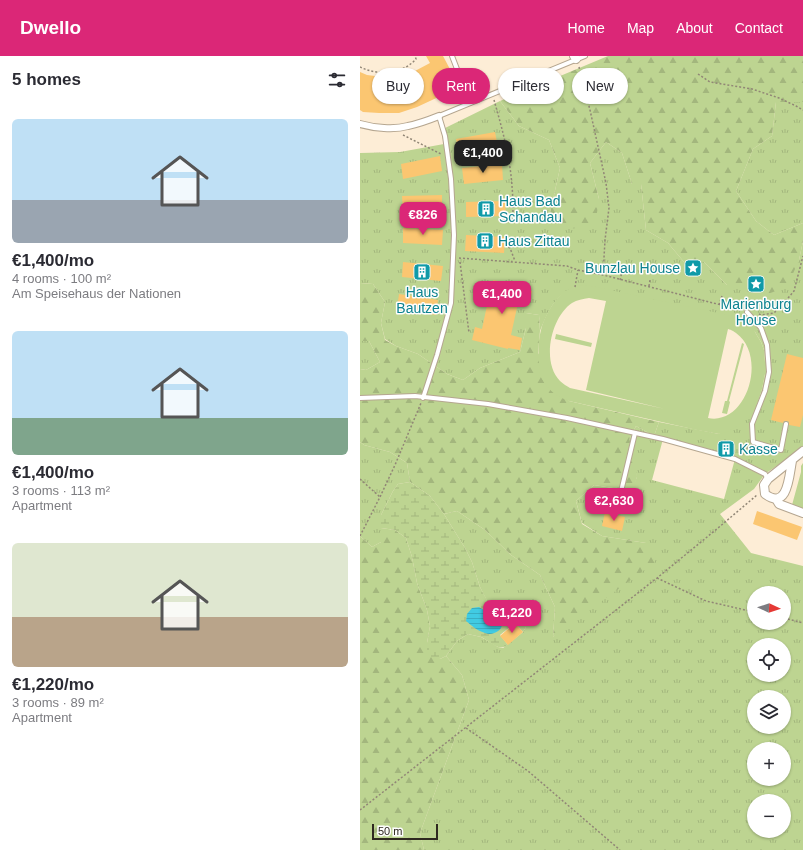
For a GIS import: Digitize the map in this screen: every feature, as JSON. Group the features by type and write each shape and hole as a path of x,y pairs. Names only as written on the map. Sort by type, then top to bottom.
{"street":[{"path":"360,124 388,128 407,127 439,116"},
{"path":"792,460 786,490 783,496 776,499 770,498 764,491 764,485 768,479 803,451"},
{"path":"776,499 779,504 803,513"}],"lane":[{"path":"452,56 457,68"},
{"path":"492,95 575,58 584,56"},
{"path":"423,398 437,355 451,303 454,235 451,179 445,136 439,116 468,104"},
{"path":"747,312 761,328 767,345 769,372 765,391 752,424 753,442 780,450 786,424"},
{"path":"360,398 415,396 488,404 567,418 663,439 735,459 764,474 768,479"},
{"path":"618,504 635,433"}],"path":[{"path":"360,67 366,71 378,73 398,70 412,63 416,59 415,56"},
{"path":"575,58 590,110 606,183 609,208 603,275"},
{"path":"698,74 710,82 752,89 778,98 803,110"},
{"path":"492,95 504,138 510,169 513,220"},
{"path":"401,134 448,157"},
{"path":"505,245 510,248 515,262"},
{"path":"453,257 567,266 761,315 774,314 794,291 803,256"},
{"path":"459,258 469,333"},
{"path":"575,287 578,270"},
{"path":"620,280 622,272"},
{"path":"648,287 650,280"},
{"path":"719,304 722,296"},
{"path":"360,536 396,465 423,398"},
{"path":"735,459 743,454 753,442"},
{"path":"360,479 380,497"},
{"path":"360,810 657,578 758,494 764,491"},
{"path":"657,578 706,601 747,610"},
{"path":"791,620 803,623"},
{"path":"466,728 528,770 620,850"}],"green space":[{"path":"608,56 803,56 803,102 776,102 772,136 753,149 736,191 756,221 774,235 803,223 803,241 799,260 787,287 762,296 727,285 704,262 684,262 668,243 646,230 641,184 632,184 622,153 606,142 590,163 599,199 595,226 568,229 548,222 560,168 549,140 519,126 502,104 564,104 564,74 572,71 572,104 628,104 628,68 579,68"},
{"path":"498,102 498,104 502,104 519,126 549,140 560,168 548,222 599,199 590,163 606,142 622,153 632,184 641,184 646,230 668,243 684,262 704,262 727,285 799,260 803,241 803,447 765,474 754,489 720,514 751,553 803,566 803,850 424,850 420,833 469,700 462,675 446,656 457,641 468,634 481,637 498,647 503,648 523,632 526,627 500,610 490,607 480,587 472,562 444,514 457,511 485,530 511,555 540,575 555,607 553,637 646,543 602,536 582,523 576,501 594,485 613,488 625,505 637,477 629,440 636,426 654,436 659,422 719,434 758,402 765,374 764,350 755,332 575,287 562,294 553,304 540,331 539,315 526,313 526,328 520,352 480,368 463,380 447,374 418,354 396,346 385,339 381,323 385,302 373,284 360,283 360,153 400,152 444,144 441,130","holes":["663,439 735,459 724,499 652,480"]},
{"path":"776,102 803,102 803,223 774,235 756,221 736,191 753,149 772,136"},
{"path":"360,283 373,284 385,302 381,323 385,340 396,346 418,354 447,374 463,380 480,368 520,352 526,328 526,313 539,315 540,331 538,353 569,401 659,422 654,436 636,426 629,440 636,450 637,477 634,487 645,495 643,511 625,505 613,488 594,485 576,501 582,524 602,536 646,543 655,562 553,637 555,607 540,575 511,555 485,530 457,511 444,514 430,496 410,482 407,463 390,452 364,445 360,442 360,369 366,370 380,362 369,341 360,341"},
{"path":"582,285 737,317 748,324 761,342 764,350 765,362 765,374 762,389 758,402 749,417 727,432 719,434 569,401 553,393 544,383 540,374 538,347 541,330 547,313 558,297 569,289","holes":["589,298 606,301 586,390 665,409 570,388 560,381 554,373 551,363 551,340 559,318 572,303","728,329 736,333 746,344 751,357 749,387 742,401 733,411 722,418 708,418"]},
{"path":"556,334 592,343 591,347 555,339"},
{"path":"360,341 369,341 380,362 366,370 360,369"},
{"path":"742,343 744,344 727,414 722,413 725,401 727,401"},
{"path":"360,442 364,445 390,452 407,463 410,482 398,484 393,491 381,515 381,542 372,547 360,536"},
{"path":"803,463 803,509 792,505"},
{"path":"410,482 430,496 444,514 472,562 480,587 490,606 500,610 509,609 524,619 526,627 523,632 515,623 500,635 508,645 504,647 497,647 481,637 468,634 457,641 446,656 440,659 427,656 427,643 430,626 427,610 417,583 412,557 406,538 395,530 381,528 381,515 393,491 398,484"},
{"path":"381,528 395,530 406,538 412,557 417,583 427,610 430,626 427,643 440,659 446,656 462,675 469,700 420,833 424,850 360,850 360,536 372,547 381,542"}],"water":[{"path":"479,607 495,617 500,617 502,626 499,630 488,634 477,630 466,621 467,614 472,608"}],"building":[{"path":"426,56 443,56 449,68 432,68 432,100 424,104 424,68 421,68 430,63"},
{"path":"360,72 372,76 372,104 423,104 399,113 363,112 360,110"},
{"path":"495,132 498,147 459,154 456,139"},
{"path":"440,156 442,171 403,179 401,164"},
{"path":"502,164 503,180 464,184 462,168"},
{"path":"442,195 442,210 403,211 402,196"},
{"name":"Haus Bad Schandau","path":"505,201 506,216 466,217 466,202"},
{"path":"403,228 443,230 442,245 403,243"},
{"name":"Haus Zittau","path":"466,235 505,237 504,253 465,251"},
{"name":"Haus Bautzen","path":"403,262 443,266 441,281 402,277"},
{"path":"493,280 522,286 521,288 532,291 529,306 518,303 511,335 522,338 520,350 508,349 472,340 475,327 482,329 489,296 483,294 486,281 493,283"},
{"path":"399,294 438,300 436,315 397,309"},
{"path":"787,354 803,358 803,415 800,427 789,425 789,422 787,421 784,421 783,423 771,420"},
{"path":"757,511 802,527 797,540 753,524"},
{"path":"605,512 625,517 622,531 602,526"},
{"path":"515,623 523,632 508,645 500,636"}],"place":[{"name":"Haus Bad Schandau","path":"486,209"},
{"name":"Haus Zittau","path":"485,241"},
{"name":"Bunzlau House","path":"693,268"},
{"name":"Haus Bautzen","path":"422,272"},
{"name":"Marienburg House","path":"756,284"},
{"name":"Kasse","path":"726,449"}]}
